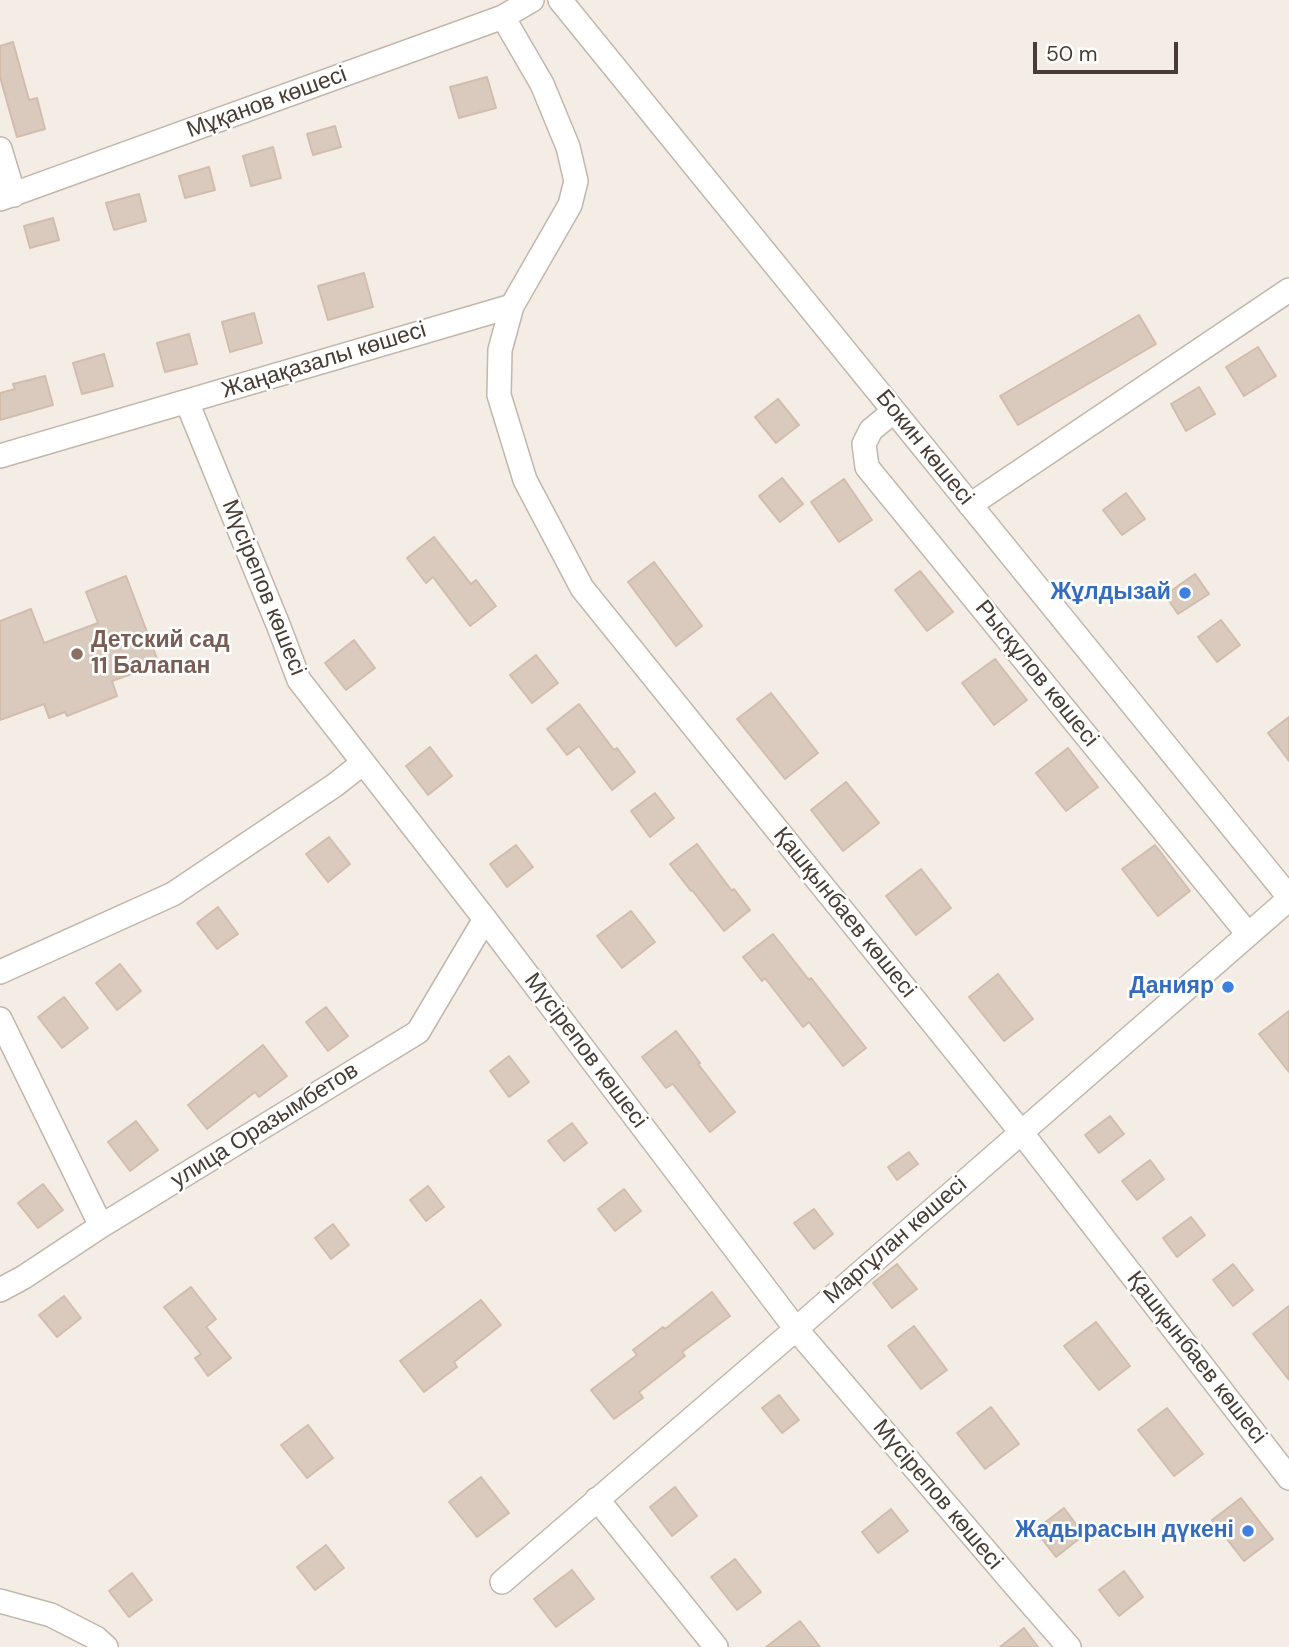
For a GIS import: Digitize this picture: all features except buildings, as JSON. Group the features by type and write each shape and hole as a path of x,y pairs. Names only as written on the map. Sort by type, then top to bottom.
{"street":[{"name":"Мұқанов көшесі","path":"7,197 503,17 532,0"},
{"name":"Бокин көшесі","path":"560,0 1289,898"},
{"path":"503,17 542,84 568,147 576,181 570,205 512,306"},
{"path":"0,149 7,197"},
{"path":"970,505 1289,290"},
{"name":"Жаңақазалы көшесі","path":"0,456 512,306"},
{"name":"Қашқынбаев көшесі","path":"512,306 500,350 499,395 525,480 582,588 1021,1132 1289,1478"},
{"name":"Мүсірепов көшесі","path":"187,402 299,680 485,919 796,1329 1069,1647"},
{"name":"Рысқұлов көшесі","path":"894,411 870,429 864,444 867,467 1248,934"},
{"path":"0,972 173,894 335,785 363,763"},
{"name":"Маргұлан көшесі","path":"502,1582 1289,898"},
{"name":"улица Оразымбетов","path":"0,1290 418,1032 485,919"},
{"path":"0,1019 101,1226"},
{"path":"597,1499 716,1647"},
{"path":"0,1601 51,1615 106,1647"}],"place":[{"name":"Жұлдызай","path":"1185,593"},
{"name":"Детский сад 11 Балапан","path":"77,654"},
{"name":"Данияр","path":"1228,987"},
{"name":"Жадырасын дүкені","path":"1248,1531"}]}
